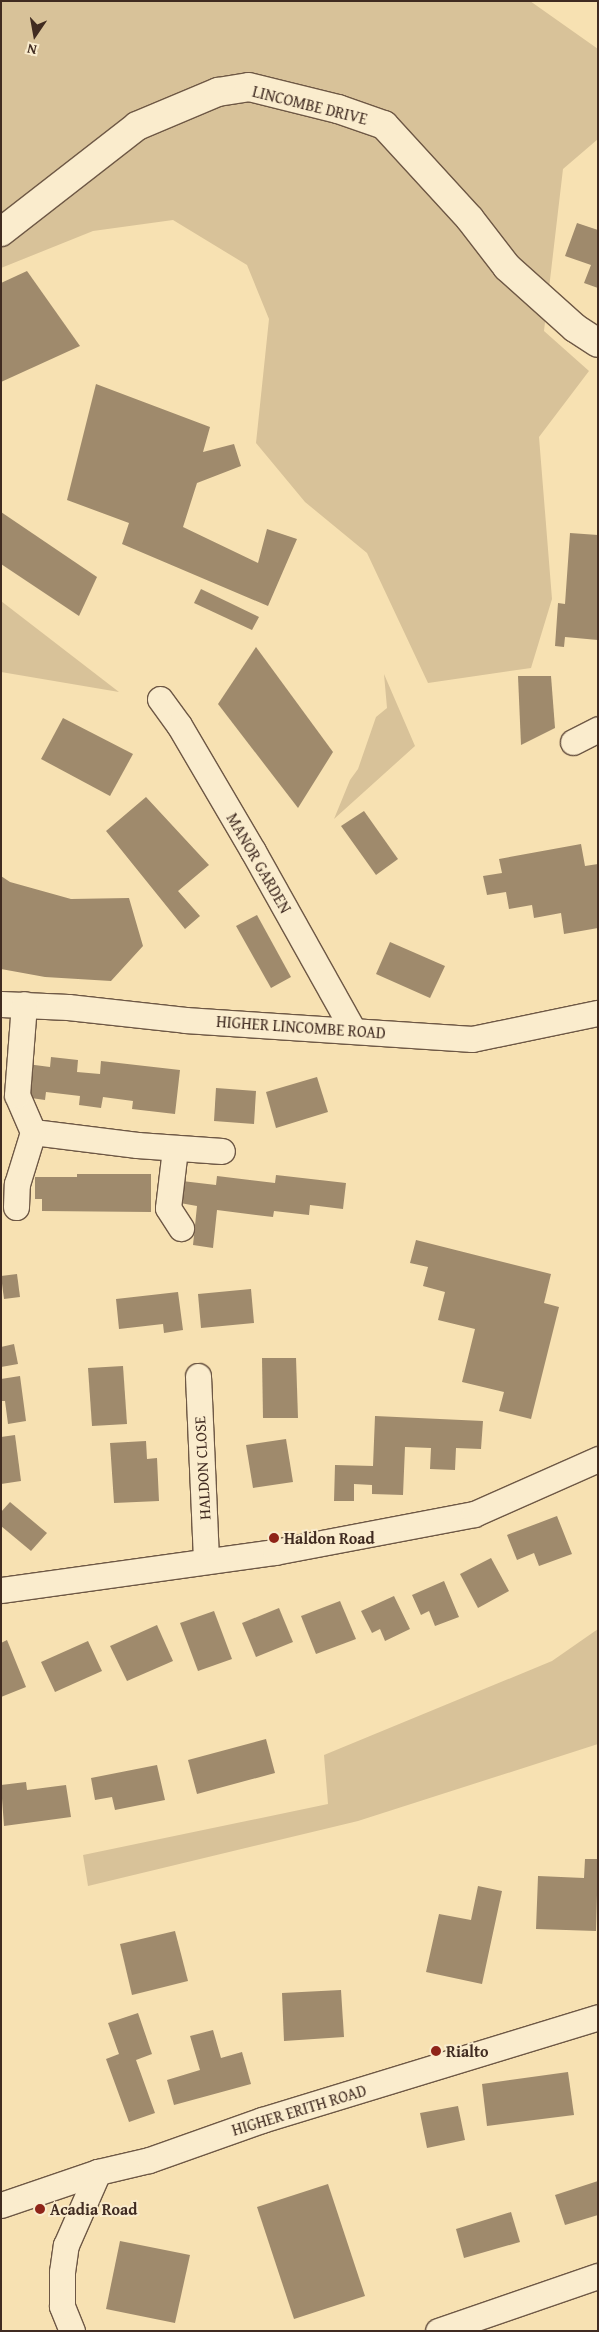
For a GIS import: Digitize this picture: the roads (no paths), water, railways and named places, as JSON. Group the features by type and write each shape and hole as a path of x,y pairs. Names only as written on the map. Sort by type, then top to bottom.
{"street":[{"name":"LINCOMBE DRIVE","path":"1,232 137,126 218,92 249,87 338,109 384,125 470,218 507,267 575,328 598,343"},
{"name":"MANOR GARDEN","path":"160,699 243,834 353,1030"},
{"path":"573,742 598,728"},
{"name":"HIGHER LINCOMBE ROAD","path":"12,1004 185,1020 472,1039 598,1013"},
{"path":"12,1004 17,1095 33,1132 17,1184 16,1207"},
{"path":"33,1132 175,1149 222,1151"},
{"path":"175,1149 168,1208 181,1228"},
{"name":"HALDON CLOSE","path":"198,1376 206,1560"},
{"path":"1,1590 351,1539 474,1514 598,1459"},
{"name":"HIGHER ERITH ROAD","path":"1,2205 98,2172 149,2160 262,2120 598,2017"},
{"path":"72,2331 62,2306 62,2272 66,2245 98,2172"},
{"path":"438,2331 598,2276"}],"place":[{"name":"Haldon Road","path":"274,1538"},
{"name":"Rialto","path":"436,2051"},
{"name":"Acadia Road","path":"40,2209"}]}
